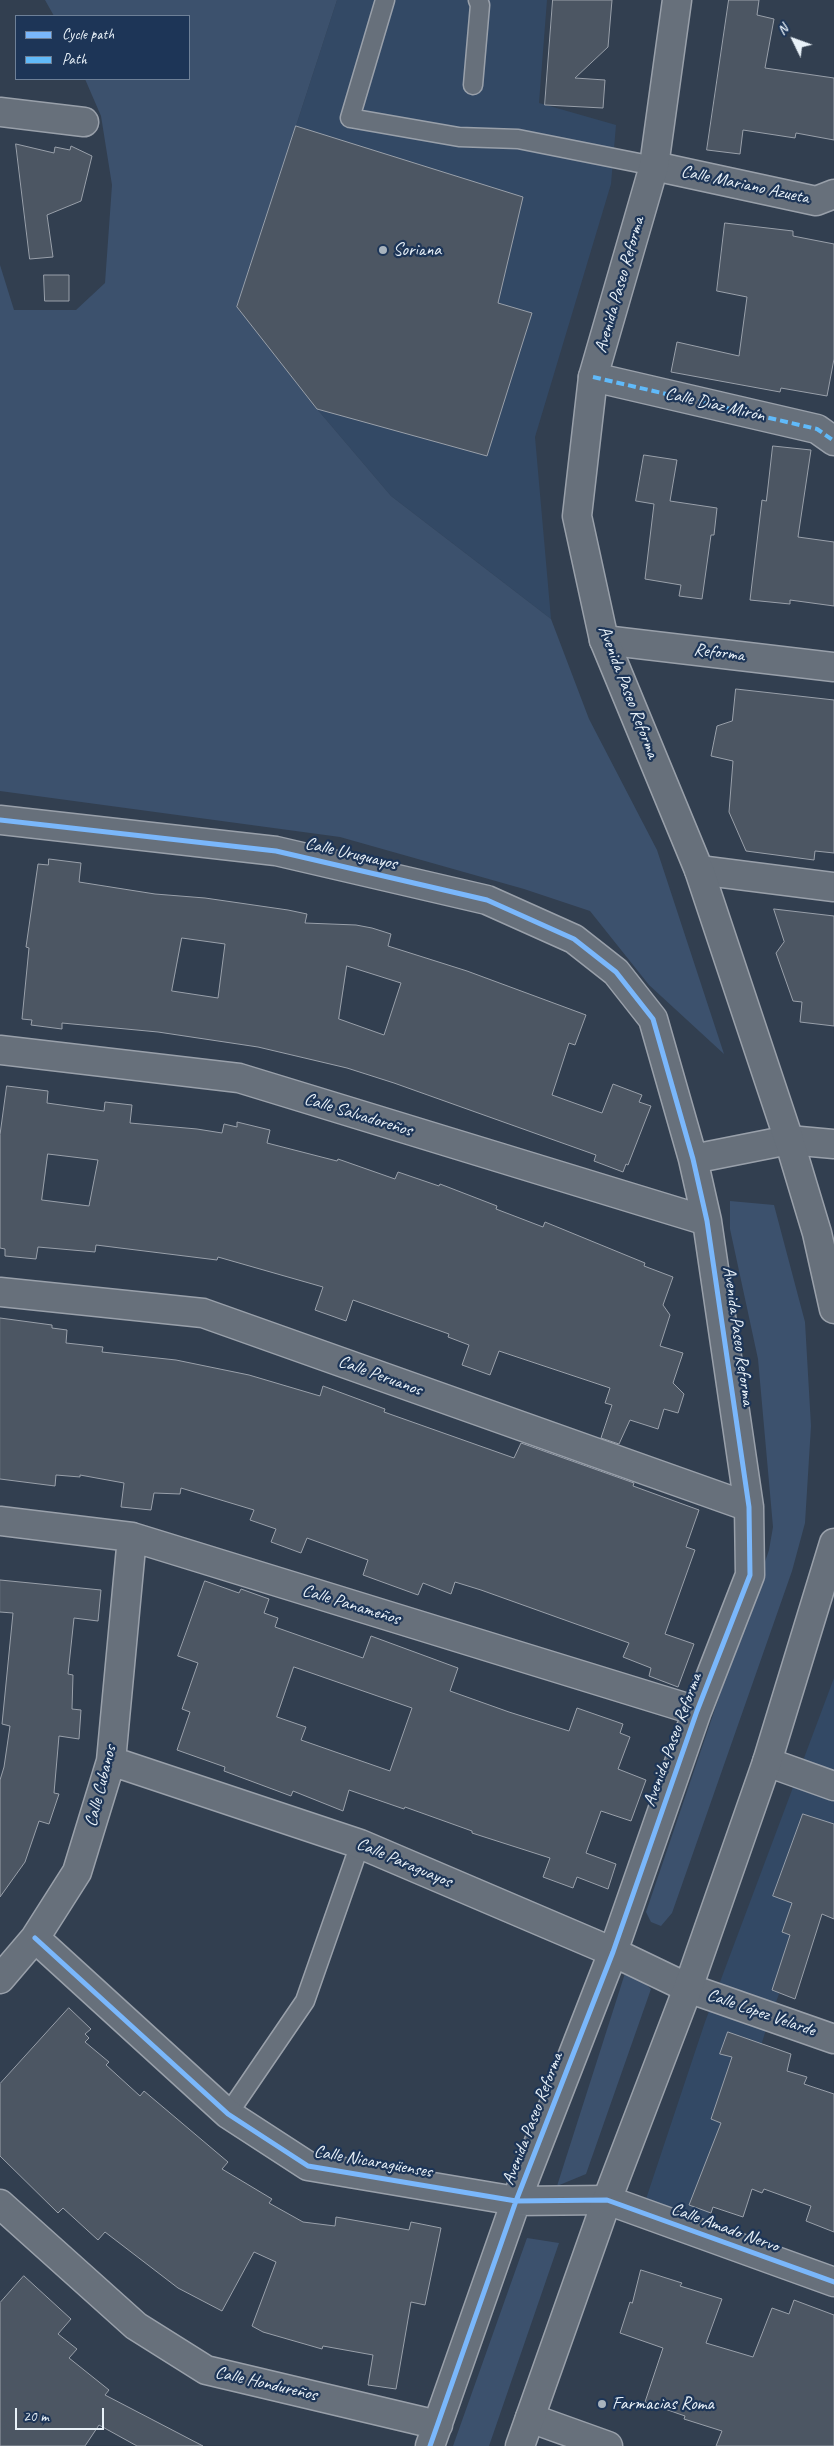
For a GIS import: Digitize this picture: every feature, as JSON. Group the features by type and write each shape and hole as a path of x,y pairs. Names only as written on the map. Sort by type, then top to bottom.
{"street":[{"name":"Avenida Paseo Reforma","path":"677,0 654,166 593,377 577,516 604,640 699,870 789,1140 817,1233 834,1309"},
{"path":"0,112 84,122"},
{"name":"Calle Mariano Azueta","path":"654,166 816,200 834,194"},
{"name":"Calle Díaz Mirón","path":"593,377 817,429 834,441"},
{"name":"Reforma","path":"604,640 834,667"},
{"name":"Calle Uruguayos","path":"0,820 276,850 487,900 574,939 616,972 653,1019"},
{"path":"699,870 834,887"},
{"name":"Avenida Paseo Reforma","path":"434,2436 516,2201 613,1952 697,1711 750,1575 749,1508 707,1221 693,1159 653,1019"},
{"name":"Calle Salvadoreños","path":"0,1050 239,1078 707,1221"},
{"path":"693,1159 789,1140 834,1144"},
{"name":"Calle Peruanos","path":"0,1292 203,1314 749,1508"},
{"name":"Calle Panameños","path":"0,1521 132,1537 697,1711"},
{"name":"Calle Cubanos","path":"0,1979 35,1938 77,1872 111,1760 132,1537"},
{"path":"520,2446 607,2200 688,1988 766,1762 834,1550 834,1543"},
{"name":"Calle Paraguayos","path":"111,1760 360,1844 613,1952 688,1988"},
{"path":"766,1762 834,1786"},
{"name":"Calle Nicaragüenses","path":"35,1938 228,2114 308,2166 516,2201 607,2200"},
{"name":"Calle López Velarde","path":"688,1988 834,2039"},
{"name":"Calle Amado Nervo","path":"607,2200 834,2282"},
{"name":"Calle Hondureños","path":"0,2204 136,2326 206,2370 434,2436"},
{"path":"530,2418 608,2446"}],"lane":[{"path":"385,0 350,118 459,137 518,139 654,166"},
{"path":"473,85 480,6 478,0"},
{"path":"228,2114 305,2001 360,1844"}],"shaded area":[{"path":"45,0 337,0 237,307 317,409 391,496 551,619 589,719 657,850 724,1054 649,985 590,911 524,889 340,837 0,791 0,265 14,310 76,310 105,283 112,185 101,116 85,80 190,80 190,15 53,15"},
{"path":"337,0 547,0 539,103 616,125 611,184 535,437 551,619 391,496 317,409 237,307"},
{"path":"730,1201 774,1205 805,1322 811,1426 805,1523 792,1571 672,1913 661,1926 651,1922 646,1912 769,1550 773,1527 758,1359 730,1229"},
{"path":"834,1678 834,1849 768,2023 699,2246 639,2220 705,2022"},
{"path":"627,1967 651,1989 586,2174 557,2186"},
{"path":"527,2238 559,2243 489,2446 453,2446"}],"building":[{"path":"553,0 612,0 608,47 575,78 605,80 603,108 545,105"},
{"path":"729,0 759,0 757,15 774,19 765,68 834,78 834,140 796,133 795,138 743,130 740,154 707,150"},
{"name":"Soriana","path":"296,126 523,197 498,303 532,313 487,456 317,409 237,307"},
{"path":"16,144 54,153 55,147 70,150 71,146 92,156 81,201 47,215 53,257 30,259"},
{"path":"725,223 793,231 793,236 834,244 834,359 827,396 781,388 780,392 671,372 677,342 739,356 747,297 717,291"},
{"path":"44,275 69,275 69,301 45,301"},
{"path":"773,446 811,450 798,537 834,542 834,606 790,600 790,604 750,600 762,500 766,501"},
{"path":"644,455 677,460 670,501 717,508 714,535 711,535 702,599 679,596 681,585 645,579 654,504 636,501"},
{"path":"736,689 834,700 834,853 815,851 814,860 746,851 729,812 733,761 711,756 717,726 732,721"},
{"path":"49,859 81,863 79,882 155,894 205,898 288,910 307,914 305,923 356,925 372,928 391,934 388,946 467,971 586,1015 575,1045 569,1043 552,1095 602,1113 613,1084 642,1095 639,1102 651,1106 628,1165 626,1164 623,1172 594,1161 596,1155 394,1083 347,1068 258,1047 158,1032 62,1023 62,1029 31,1025 32,1020 22,1019 29,948 26,947 38,864 48,865","holes":["182,938 225,944 218,998 172,991","347,966 401,983 384,1035 339,1019"]},
{"path":"774,909 834,916 834,1026 800,1022 802,1002 793,1001 776,953 784,942"},
{"path":"7,1086 48,1091 47,1103 104,1111 105,1102 132,1105 130,1123 222,1133 224,1124 237,1127 237,1122 270,1130 267,1143 337,1161 338,1159 395,1179 398,1172 439,1186 440,1184 497,1206 496,1209 543,1227 545,1222 645,1263 644,1266 673,1277 663,1305 670,1315 660,1346 683,1353 673,1383 684,1394 678,1413 664,1409 658,1429 630,1420 619,1444 601,1438 612,1405 605,1403 610,1388 499,1351 490,1375 462,1365 469,1345 448,1337 449,1334 353,1300 346,1321 315,1310 323,1287 218,1257 217,1260 96,1245 95,1252 38,1247 36,1259 5,1256 5,1249 0,1248 0,1135","holes":["48,1154 98,1160 89,1206 42,1200"]},
{"path":"0,1318 52,1325 52,1328 67,1330 66,1343 103,1347 102,1352 176,1360 249,1375 320,1396 323,1386 385,1409 384,1412 514,1458 521,1443 634,1483 633,1486 699,1510 686,1547 695,1550 665,1634 694,1644 678,1687 649,1676 651,1668 623,1657 629,1643 481,1590 455,1582 451,1594 423,1583 418,1595 363,1575 368,1560 307,1538 301,1553 271,1542 276,1529 250,1520 254,1510 181,1488 180,1494 154,1493 151,1510 121,1507 124,1483 80,1475 80,1477 56,1475 55,1486 0,1479"},
{"path":"0,1580 101,1590 98,1621 74,1618 68,1674 73,1675 72,1709 81,1710 79,1739 59,1736 54,1793 59,1794 49,1824 39,1821 25,1862 0,1897 0,1780 4,1767 10,1726 2,1724 13,1613 0,1612"},
{"path":"205,1581 239,1593 241,1589 269,1599 264,1613 278,1618 275,1627 363,1658 371,1636 458,1668 450,1691 509,1712 569,1731 577,1708 623,1724 620,1733 630,1737 618,1769 646,1780 631,1821 601,1811 586,1853 616,1864 608,1889 577,1877 573,1888 543,1877 550,1858 472,1833 472,1831 405,1807 404,1809 349,1790 343,1811 293,1791 291,1796 224,1771 225,1767 177,1750 190,1712 182,1709 198,1663 178,1656","holes":["294,1667 412,1708 390,1771 301,1740 306,1727 277,1717"]},
{"path":"803,1814 834,1824 834,1919 822,1914 795,1999 772,1990 790,1935 782,1932 792,1903 773,1896"},
{"path":"69,2008 91,2029 85,2034 89,2038 85,2042 109,2062 106,2065 140,2096 144,2091 228,2162 222,2169 272,2199 269,2203 303,2222 335,2226 336,2217 409,2230 411,2222 441,2228 425,2305 411,2302 396,2389 368,2385 373,2355 323,2346 322,2349 263,2332 252,2326 276,2262 254,2252 222,2311 178,2288 105,2232 98,2240 63,2208 58,2213 0,2156 0,2084"},
{"path":"728,2032 791,2054 787,2071 807,2077 804,2084 834,2094 834,2232 806,2221 811,2206 764,2189 762,2193 752,2189 743,2217 713,2207 711,2213 689,2205 721,2123 711,2119 732,2057 720,2054"},
{"path":"641,2270 682,2283 680,2286 722,2299 706,2343 753,2357 772,2308 789,2314 794,2300 834,2315 834,2446 716,2446 722,2431 684,2419 685,2416 645,2402 663,2348 620,2333 630,2302 632,2303"},
{"path":"24,2276 71,2319 58,2334 77,2349 69,2358 109,2390 105,2395 203,2446 137,2446 99,2425 85,2446 0,2446 0,2303"}],"marked path":[{"path":"593,377 817,429 834,441"}],"cycle path":[{"path":"0,820 276,851 487,900 574,939 616,972 653,1019 693,1159 707,1221 749,1507 750,1575 697,1711 613,1952 516,2201 430,2446"},
{"path":"35,1938 228,2114 308,2166 516,2201 607,2200 834,2282"}],"place":[{"name":"Soriana","path":"383,250"},
{"name":"Farmacias Roma","path":"602,2404"}]}
